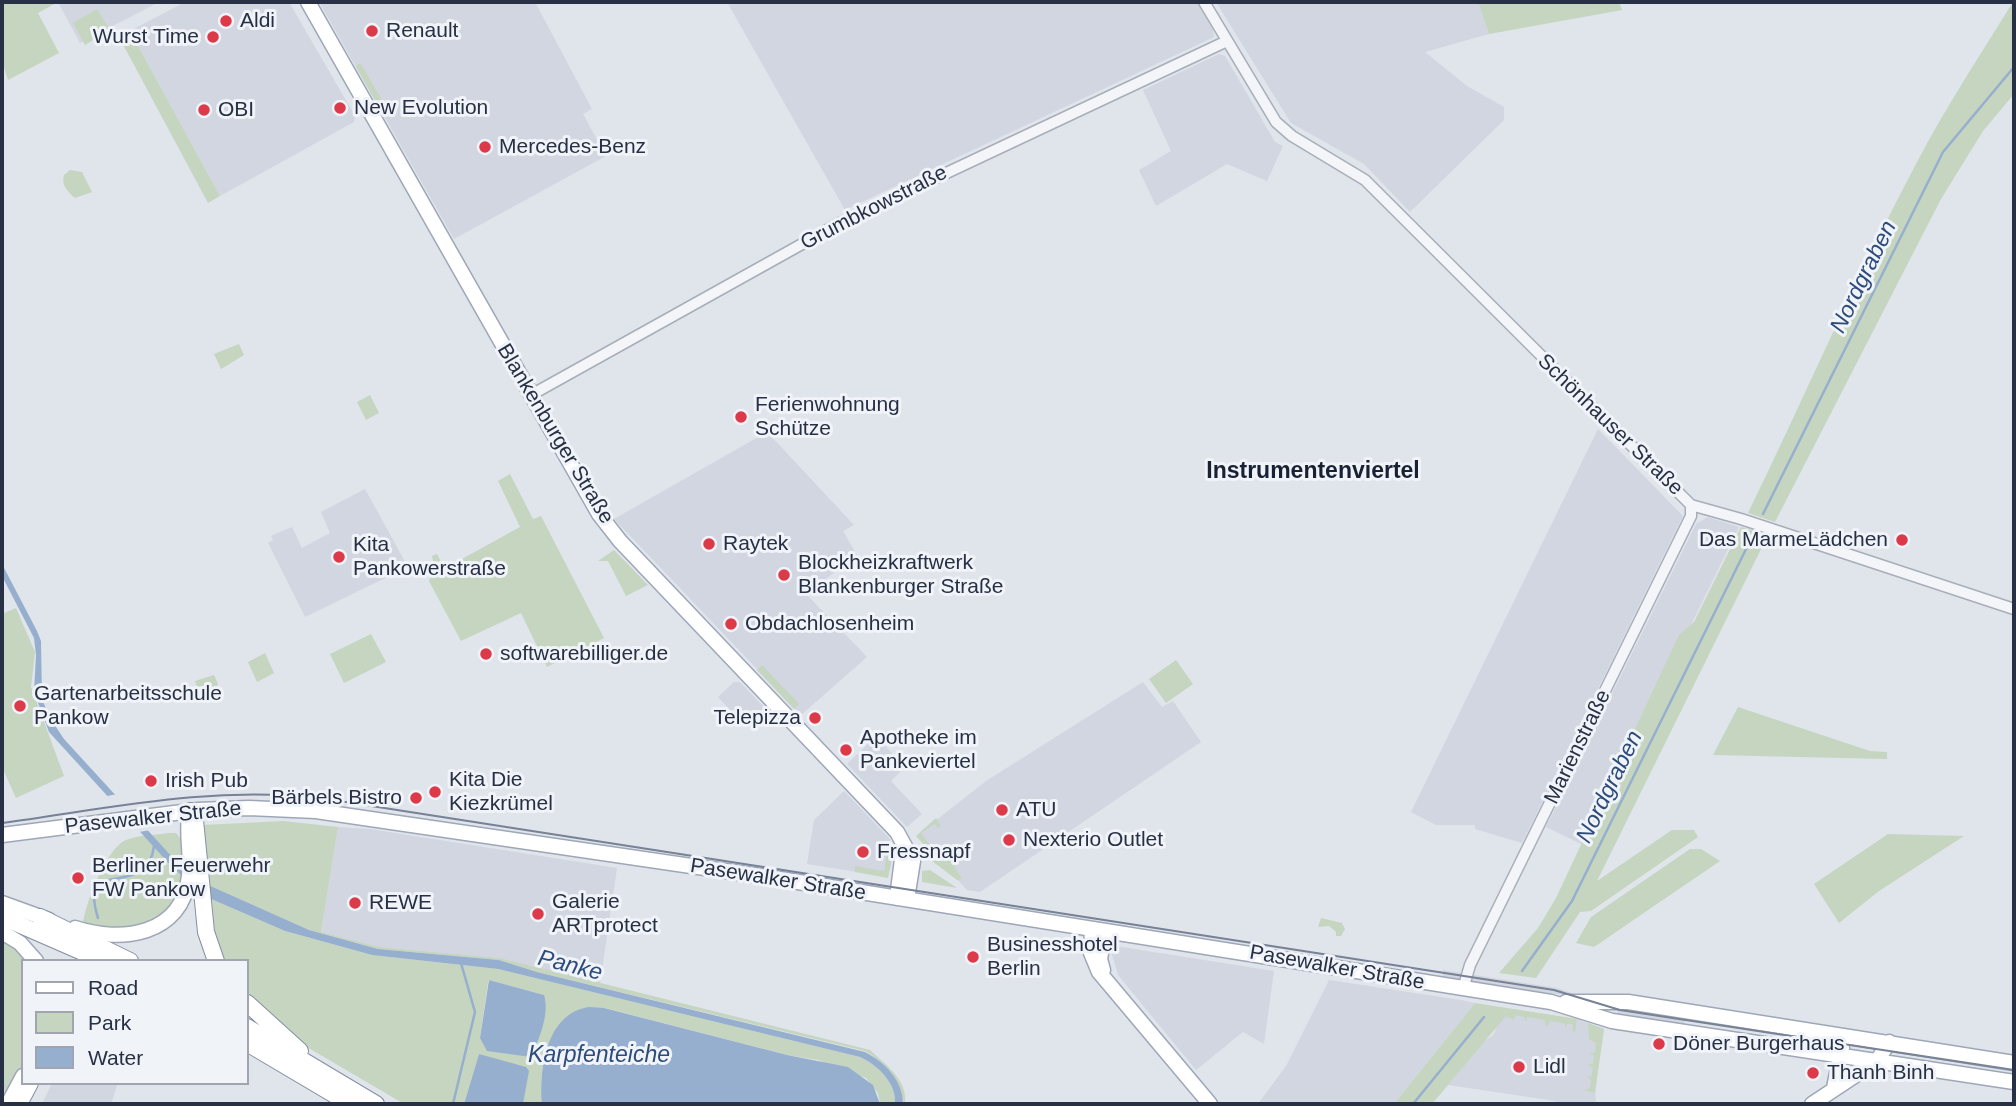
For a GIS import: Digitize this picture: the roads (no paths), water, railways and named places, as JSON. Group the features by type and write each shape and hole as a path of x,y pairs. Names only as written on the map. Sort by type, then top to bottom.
{"highway":[{"path":"190,811 195,820 206,932 215,959"},
{"path":"2,916 99,959"},
{"path":"40,917 126,959"},
{"path":"248,1004 328,1076"},
{"path":"248,1028 376,1104"},
{"path":"248,1044 351,1104"},
{"path":"19,1104 29,1085"}],"main road":[{"name":"Blankenburger Straße","path":"308,2 531,396 608,526 891,824 904,843 902,899"},
{"name":"Pasewalker Straße","path":"2,835 190,811 248,808 316,811 1099,930 1550,1002 1612,1021 2014,1082"},
{"path":"2,903 108,937 145,932 158,926 178,904 189,877 190,811"},
{"path":"1099,930 1093,962 1210,1104"},
{"path":"2,932 20,943 34,959"},
{"name":"Pasewalker Straße","path":"1550,1002 1614,1001 2014,1063"},
{"path":"1612,1021 1614,1001"},
{"path":"1721,1037 1724,1017"},
{"path":"1834,1088 1845,1041 1859,1039"},
{"path":"1812,1104 1877,1061 1889,1042"},
{"path":"8,1104 21,1080"}],"street":[{"path":"1204,2 1227,41"},
{"name":"Grumbkowstraße","path":"531,396 838,224 1227,41"},
{"name":"Schönhauser Straße","path":"1227,41 1276,122 1292,136 1365,180 1690,505 1741,519 2014,609"},
{"name":"Marienstraße","path":"1463,989 1470,965 1691,516 1690,505"}],"water":[{"path":"2,564 41,641 42,699 50,718 64,739 174,859 208,885 309,930 378,949 499,960 537,972 865,1052 892,1073 900,1088 903,1104 895,1104 890,1082 873,1065 860,1057 498,969 372,955 285,931 209,898 174,869 49,732 34,692 34,638 2,576"},
{"name":"Karpfenteiche","path":"489,980 544,995 545,1018 531,1057 487,1051 480,1038"},
{"name":"Karpfenteiche","path":"589,1007 604,1008 787,1055 848,1067 873,1085 880,1104 542,1104 544,1060 554,1031 575,1011"},
{"name":"Karpfenteiche","path":"479,1054 526,1067 529,1071 523,1104 464,1104"}],"waterway":[{"name":"Nordgraben","path":"1763,514 1943,152 2014,67"},
{"name":"Nordgraben","path":"1522,971 1572,901 1753,535"},
{"path":"98,918 94,898 97,887 105,881 139,872 149,863 154,846"},
{"path":"453,1104 475,1012 461,963"},
{"name":"Nordgraben","path":"1413,1104 1484,1017"}],"tram line":[{"path":"2,823 160,800 239,795 320,798 1554,990 1620,1010 2014,1070"}],"place":[{"name":"Aldi","path":"226,21"},
{"name":"Renault","path":"372,31"},
{"name":"Wurst Time","path":"213,37"},
{"name":"New Evolution","path":"340,108"},
{"name":"OBI","path":"204,110"},
{"name":"Mercedes-Benz","path":"485,147"},
{"name":"Ferienwohnung Schütze","path":"741,417"},
{"name":"Das MarmeLädchen","path":"1902,540"},
{"name":"Raytek","path":"709,544"},
{"name":"Kita Pankowerstraße","path":"339,557"},
{"name":"Blockheizkraftwerk Blankenburger Straße","path":"784,575"},
{"name":"Obdachlosenheim","path":"731,624"},
{"name":"softwarebilliger.de","path":"486,654"},
{"name":"Gartenarbeitsschule Pankow","path":"20,706"},
{"name":"Telepizza","path":"815,718"},
{"name":"Apotheke im Pankeviertel","path":"846,750"},
{"name":"Irish Pub","path":"151,781"},
{"name":"Kita Die Kiezkrümel","path":"435,792"},
{"name":"Bärbels Bistro","path":"416,798"},
{"name":"ATU","path":"1002,810"},
{"name":"Nexterio Outlet","path":"1009,840"},
{"name":"Fressnapf","path":"863,852"},
{"name":"Berliner Feuerwehr FW Pankow","path":"78,878"},
{"name":"REWE","path":"355,903"},
{"name":"Galerie ARTprotect","path":"538,914"},
{"name":"Businesshotel Berlin","path":"973,957"},
{"name":"Döner Burgerhaus","path":"1659,1044"},
{"name":"Lidl","path":"1519,1067"},
{"name":"Thanh Binh","path":"1813,1073"}],"district":[{"name":"Instrumentenviertel","path":"1313,472"}],"water label":[{"name":"Panke","path":"570,966"}]}
